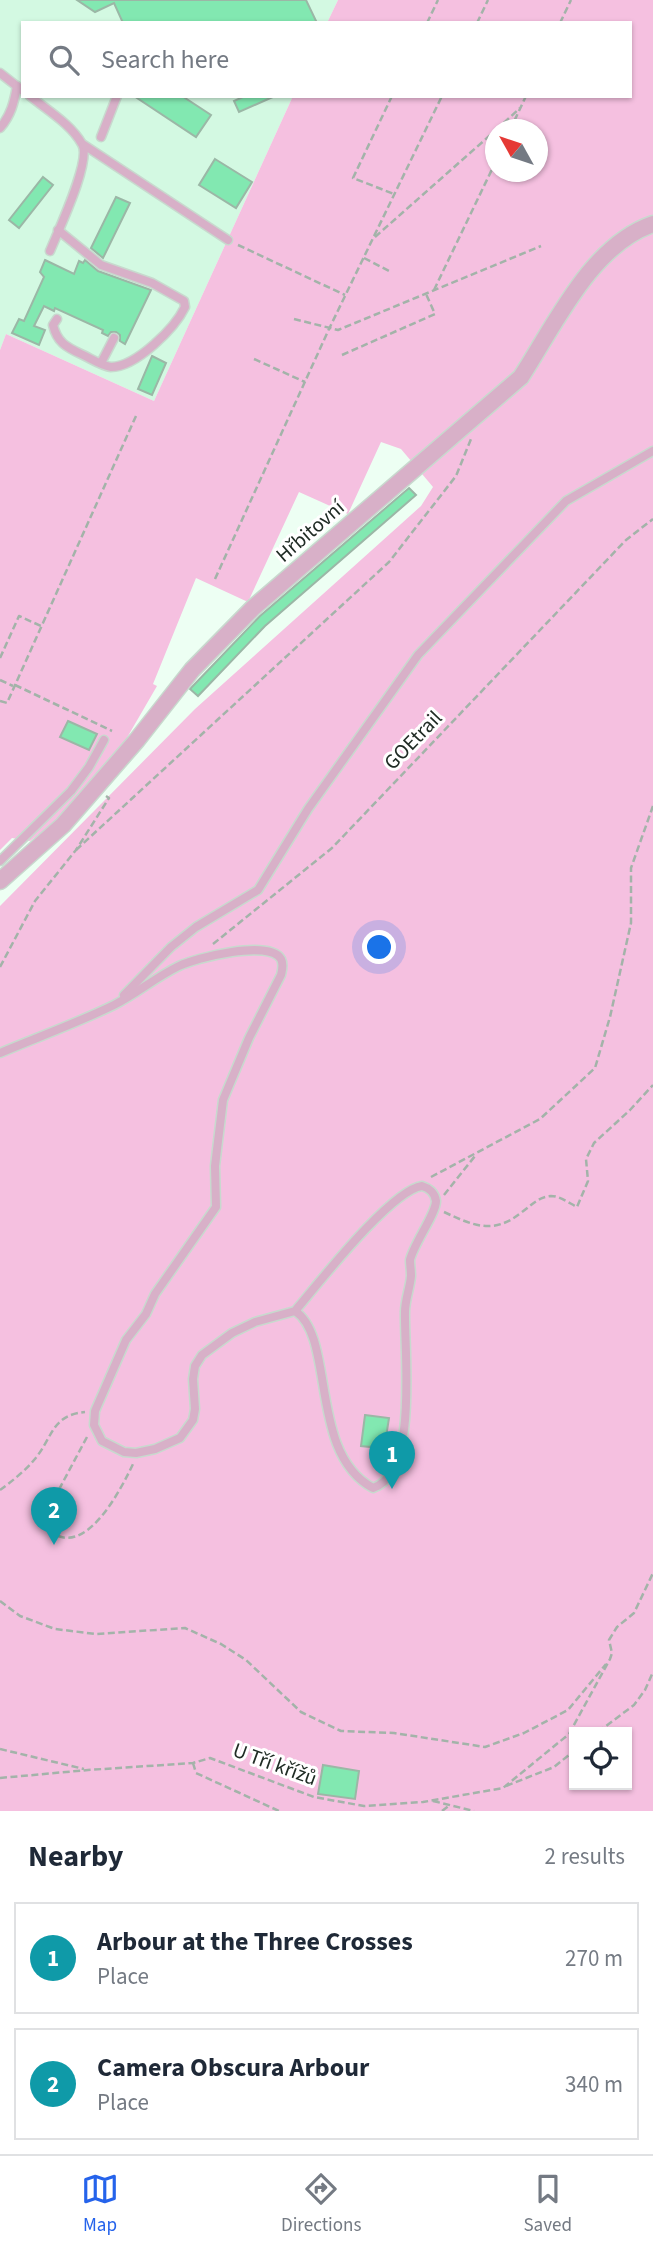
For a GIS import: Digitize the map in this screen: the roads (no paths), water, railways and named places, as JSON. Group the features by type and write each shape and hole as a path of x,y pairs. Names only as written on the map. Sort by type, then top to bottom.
{"street":[{"name":"Hřbitovní","path":"0,881 63,825 137,740 192,670 253,608 521,377 579,284 613,248 653,224"}],"lane":[{"path":"0,73 20,89 8,118 0,128"},
{"path":"32,98 68,127 84,145 228,240"},
{"path":"101,137 116,98"},
{"path":"50,251 85,163 84,145"},
{"path":"57,319 53,325 56,337 62,344 110,367 128,363 169,332 185,307 184,301 152,284 101,265 58,230"},
{"path":"101,363 114,338"},
{"path":"114,1005 171,947 196,926 258,890 308,809 418,656 566,501 653,451"},
{"path":"0,861 72,791 104,740"},
{"path":"0,1053 114,1005 180,966 239,951 267,950 275,953 283,965 281,975 249,1038 223,1100 215,1166 216,1207 126,1340 95,1411 94,1425 102,1441 124,1452 136,1453 155,1449 180,1438 193,1420 193,1380 195,1366 202,1355 232,1333 255,1322 276,1314 295,1311 386,1209 412,1189 422,1186 429,1189 435,1198 434,1208 410,1260 411,1277 405,1312 407,1374 404,1425 399,1454 390,1475 379,1486 373,1488 353,1473 339,1446 325,1401 312,1333 302,1316 295,1311"}],"place":[{"name":"Arbour at the Three Crosses","path":"392,1489"},
{"name":"Camera Obscura Arbour","path":"54,1545"}]}
